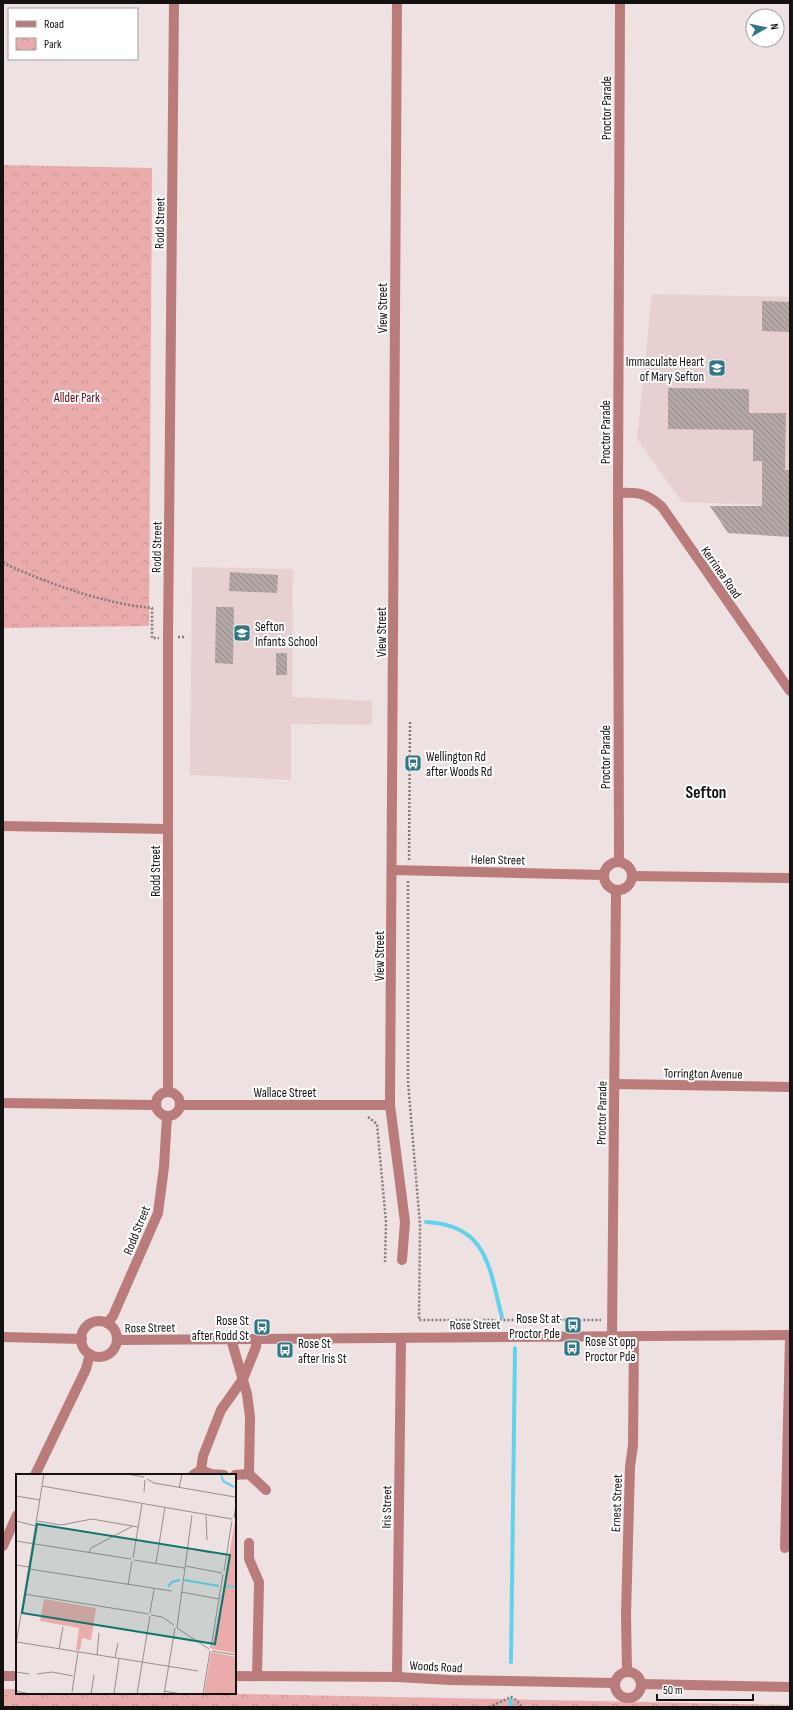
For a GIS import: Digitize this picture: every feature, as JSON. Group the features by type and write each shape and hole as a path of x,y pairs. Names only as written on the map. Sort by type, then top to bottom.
{"street":[{"name":"Rodd Street","path":"168,1092 168,638 174,3"},
{"name":"View Street","path":"396,3 390,1106 405,1222 402,1260"},
{"name":"Proctor Parade","path":"619,862 618,493 620,3"},
{"name":"Kerrinea Road","path":"618,493 635,492 652,497 662,507 790,691"},
{"path":"3,826 168,829"},
{"path":"619,862 627,865 632,876 629,886 625,889 616,891 607,886 604,875 610,864 619,862"},
{"name":"Helen Street","path":"392,870 604,875"},
{"path":"632,876 790,878"},
{"name":"Proctor Parade","path":"612,1336 616,891"},
{"name":"Torrington Avenue","path":"615,1084 790,1087"},
{"path":"168,1092 177,1096 180,1105 175,1114 167,1116 157,1111 155,1104 158,1096 168,1092"},
{"path":"3,1103 155,1104"},
{"name":"Wallace Street","path":"180,1105 390,1106"},
{"name":"Rodd Street","path":"107,1323 113,1316 158,1213 164,1167 167,1116"},
{"path":"101,1321 114,1328 117,1340 114,1348 106,1355 101,1357 90,1354 82,1345 82,1339 82,1333 90,1324 101,1321"},
{"name":"Ernest Street","path":"627,1672 626,1615 630,1467 633,1445 634,1336"},
{"path":"785,1548 790,1336"},
{"name":"Rose Street","path":"117,1340 790,1336"},
{"path":"3,1337 82,1339"},
{"path":"211,1474 197,1472 221,1410 243,1379 256,1347 257,1338"},
{"name":"Iris Street","path":"397,1677 402,1338"},
{"path":"231,1339 243,1379 250,1417 249,1474"},
{"path":"36,1474 86,1369 90,1354"},
{"path":"236,1475 249,1474 266,1490"},
{"path":"3,1546 16,1517"},
{"path":"249,1543 249,1558 259,1582 257,1676"},
{"path":"627,1672 638,1676 641,1684 639,1692 636,1696 628,1699 619,1696 614,1688 614,1683 618,1675 627,1672"},
{"path":"3,1676 16,1676"},
{"name":"Woods Road","path":"236,1676 397,1677 450,1680 614,1683"},
{"path":"641,1684 790,1687"}],"path":[{"path":"3,563 75,591 133,606 152,608 152,638 186,637"},
{"path":"410,720 408,1082 420,1225 419,1320 602,1320"},
{"path":"364,1117 370,1117 377,1124 386,1222 385,1262"},
{"path":"489,1707 511,1697 522,1707"}],"shaded area":[{"name":"Immaculate Heart of Mary Sefton","path":"652,294 790,297 790,506 682,502 637,439"},
{"name":"Sefton Infants School","path":"192,567 293,569 292,697 372,701 372,725 291,724 291,780 190,775"}],"green space":[{"name":"Allder Park","path":"3,165 152,168 149,626 3,628"},
{"path":"3,1689 16,1689 16,1694 236,1694 790,1705 790,1707 3,1707"}],"building":[{"path":"762,301 790,302 790,332 762,331"},
{"path":"668,388 749,389 749,413 786,413 785,470 790,470 790,537 728,533 710,506 762,506 762,461 753,461 753,430 668,429"},
{"path":"230,572 278,575 277,593 229,591"},
{"path":"216,607 234,607 233,664 215,663"},
{"path":"276,653 287,653 287,675 276,675"}],"waterway":[{"path":"426,1222 447,1225 462,1231 474,1240 489,1266 502,1317"},
{"path":"511,1662 515,1348"},
{"path":"510,1707 511,1700"}],"place":[{"name":"Immaculate Heart of Mary Sefton","path":"717,368"},
{"name":"Sefton Infants School","path":"242,633"},
{"name":"Wellington Rd after Woods Rd","path":"413,763"},
{"name":"Rose St at Proctor Pde","path":"573,1325"},
{"name":"Rose St after Rodd St","path":"262,1327"},
{"name":"Rose St opp Proctor Pde","path":"572,1348"},
{"name":"Rose St after Iris St","path":"285,1350"}],"district":[{"name":"Sefton","path":"706,792"}]}
